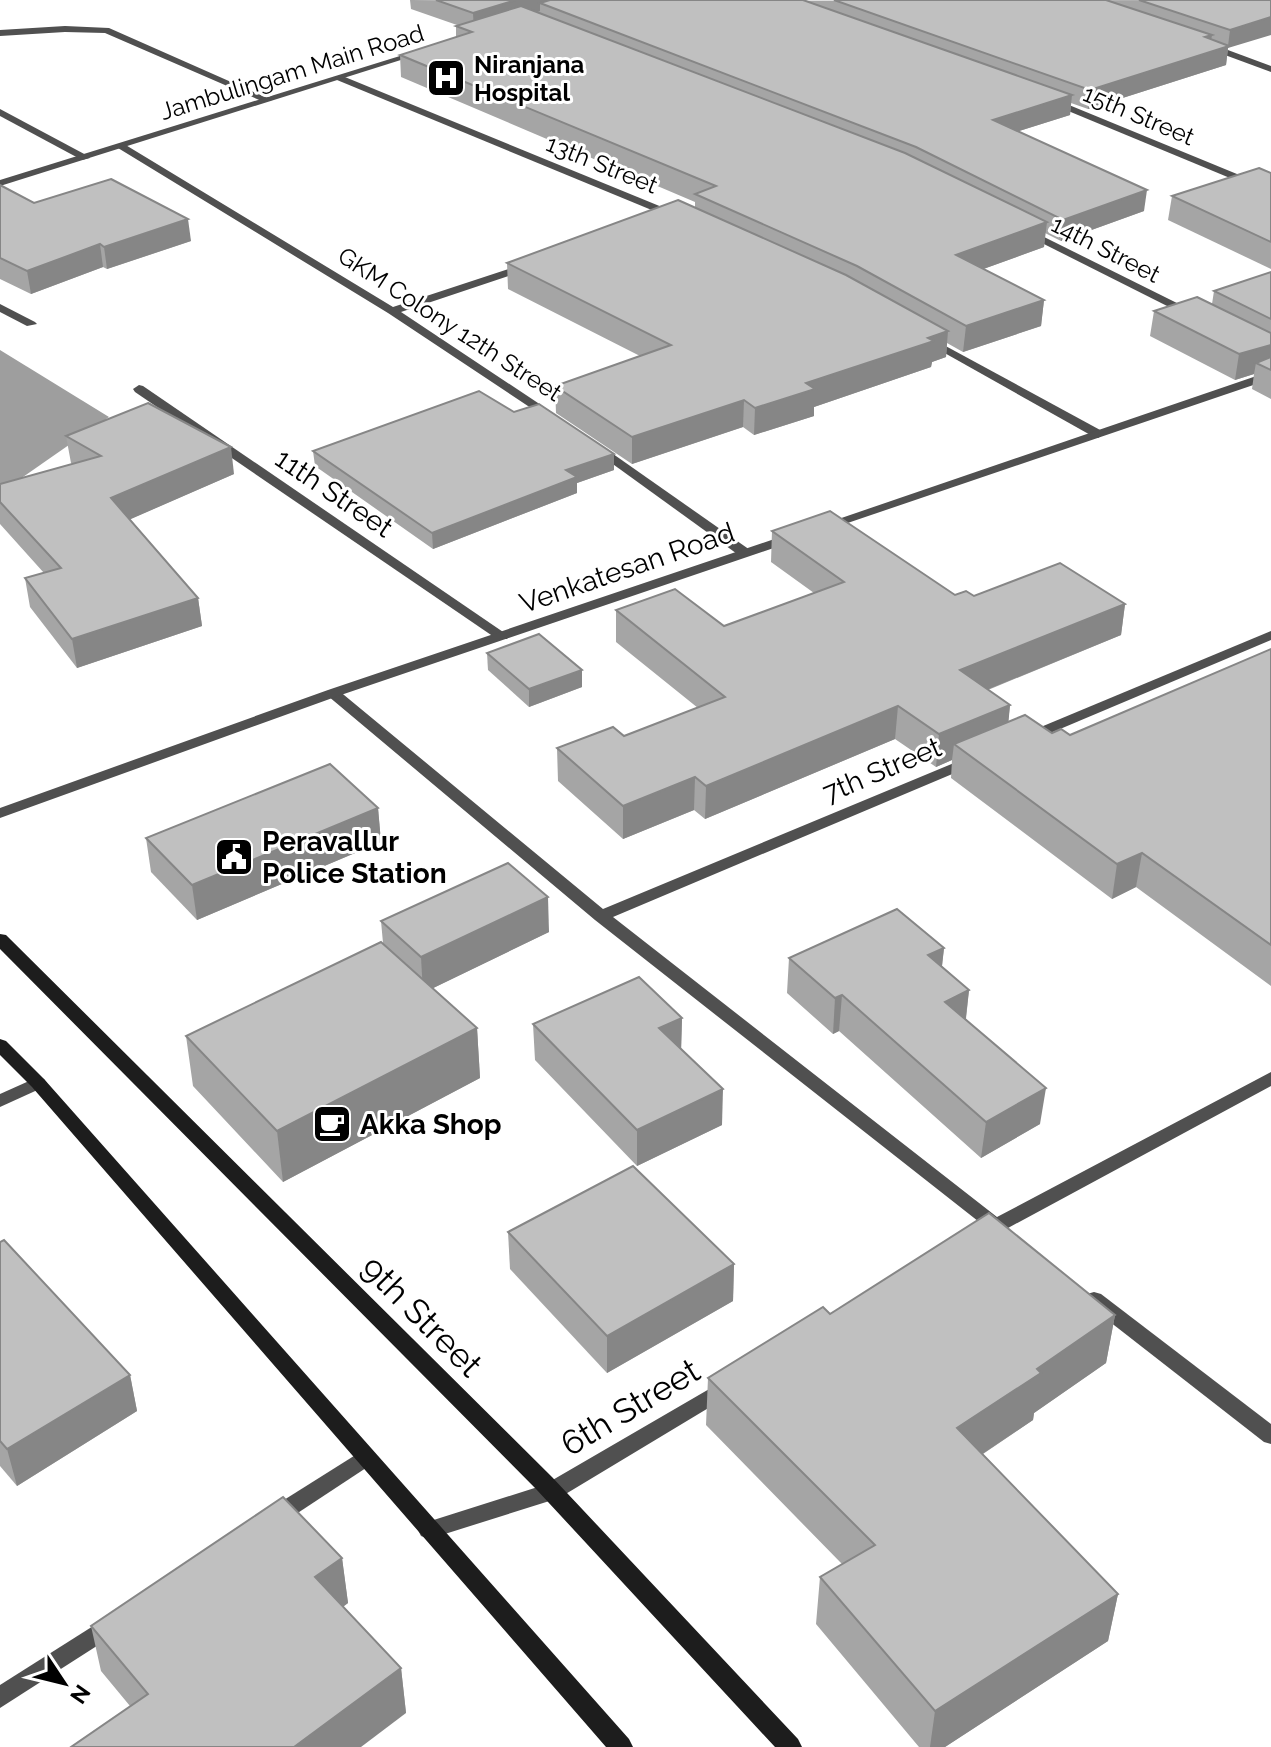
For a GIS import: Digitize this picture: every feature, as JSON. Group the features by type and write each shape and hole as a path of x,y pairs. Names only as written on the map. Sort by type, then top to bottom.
{"main road":[{"name":"9th Street","path":"0,939 551,1492 790,1747"},
{"path":"0,1045 38,1083 621,1747"}],"street":[{"path":"0,33 106,30 267,100"},
{"path":"1203,44 1271,69"},
{"name":"Jambulingam Main Road","path":"0,183 431,49"},
{"name":"13th Street","path":"340,78 688,223"},
{"name":"15th Street","path":"1038,96 1271,192"},
{"path":"0,112 85,158"},
{"name":"GKM Colony 12th Street","path":"121,146 392,311 559,421"},
{"path":"660,222 675,217"},
{"name":"14th Street","path":"1022,229 1202,320"},
{"path":"392,311 541,261"},
{"path":"0,307 31,324"},
{"path":"919,335 1098,434"},
{"name":"Venkatesan Road","path":"0,813 333,693 1271,375"},
{"name":"11th Street","path":"139,389 502,636"},
{"path":"584,438 745,553"},
{"path":"1009,745 1271,635"},
{"path":"333,693 601,916 1003,1230"},
{"name":"7th Street","path":"601,916 980,757"},
{"path":"969,1242 1003,1230 1271,1078"},
{"path":"0,1101 38,1083"},
{"path":"1085,1293 1271,1436"},
{"name":"6th Street","path":"429,1530 551,1492 740,1379"},
{"path":"261,1526 365,1458"},
{"path":"0,1698 130,1612"}],"shaded area":[{"path":"0,350 109,417 0,493"}],"building":[{"path":"436,0 516,0 473,13"},
{"path":"550,0 803,0 1072,95 993,120 1147,190 1063,220 916,147 540,3"},
{"path":"834,0 1106,0 1212,35 1205,37 1229,46 1090,90"},
{"path":"1139,0 1271,0 1271,17 1230,30"},
{"path":"521,6 905,153 1047,222 956,255 1044,300 966,326 857,266 695,194 716,186 400,55 472,32 456,26"},
{"path":"1259,168 1271,173 1271,242 1172,196"},
{"path":"111,179 188,219 104,247 100,244 27,271 0,258 0,185 34,203"},
{"path":"678,200 846,275 948,331 928,338 934,341 806,383 815,389 755,408 744,400 632,437 555,386 671,345 507,263"},
{"path":"1271,272 1271,319 1214,291"},
{"path":"1197,297 1271,333 1271,345 1239,354 1154,311"},
{"path":"1271,357 1271,370 1256,363"},
{"path":"479,391 514,412 539,404 614,454 566,470 577,477 432,533 313,451"},
{"path":"148,403 231,447 111,498 198,598 72,639 25,578 61,568 0,502 0,484 101,456 66,436"},
{"path":"830,511 955,595 966,591 974,596 1060,563 1125,604 960,670 1010,705 939,734 898,706 706,786 695,777 623,806 557,748 613,727 624,736 725,697 616,610 675,589 724,626 844,582 772,531"},
{"path":"539,634 582,670 529,689 487,653"},
{"path":"1271,649 1271,945 1142,853 1117,864 954,744 1025,715 1052,733 1061,729 1070,735"},
{"path":"330,764 378,808 192,885 146,838"},
{"path":"508,863 548,897 421,957 381,921"},
{"path":"897,909 944,948 928,955 969,990 945,1002 1046,1088 986,1122 842,995 835,998 789,958"},
{"path":"381,942 477,1028 277,1131 186,1036"},
{"path":"639,977 682,1018 659,1028 723,1089 637,1130 533,1024"},
{"path":"633,1166 734,1264 607,1336 508,1232"},
{"path":"989,1213 1115,1315 1037,1369 1041,1373 957,1428 1118,1594 935,1711 820,1577 875,1545 708,1378 823,1307 830,1314"},
{"path":"4,1240 130,1375 7,1449 0,1441 0,1242"},
{"path":"283,1497 342,1558 315,1577 401,1668 294,1747 71,1747 148,1694 91,1626"}],"place":[{"name":"Niranjana Hospital","path":"446,78"},
{"name":"Peravallur Police Station","path":"234,857"},
{"name":"Akka Shop","path":"332,1124"}]}
